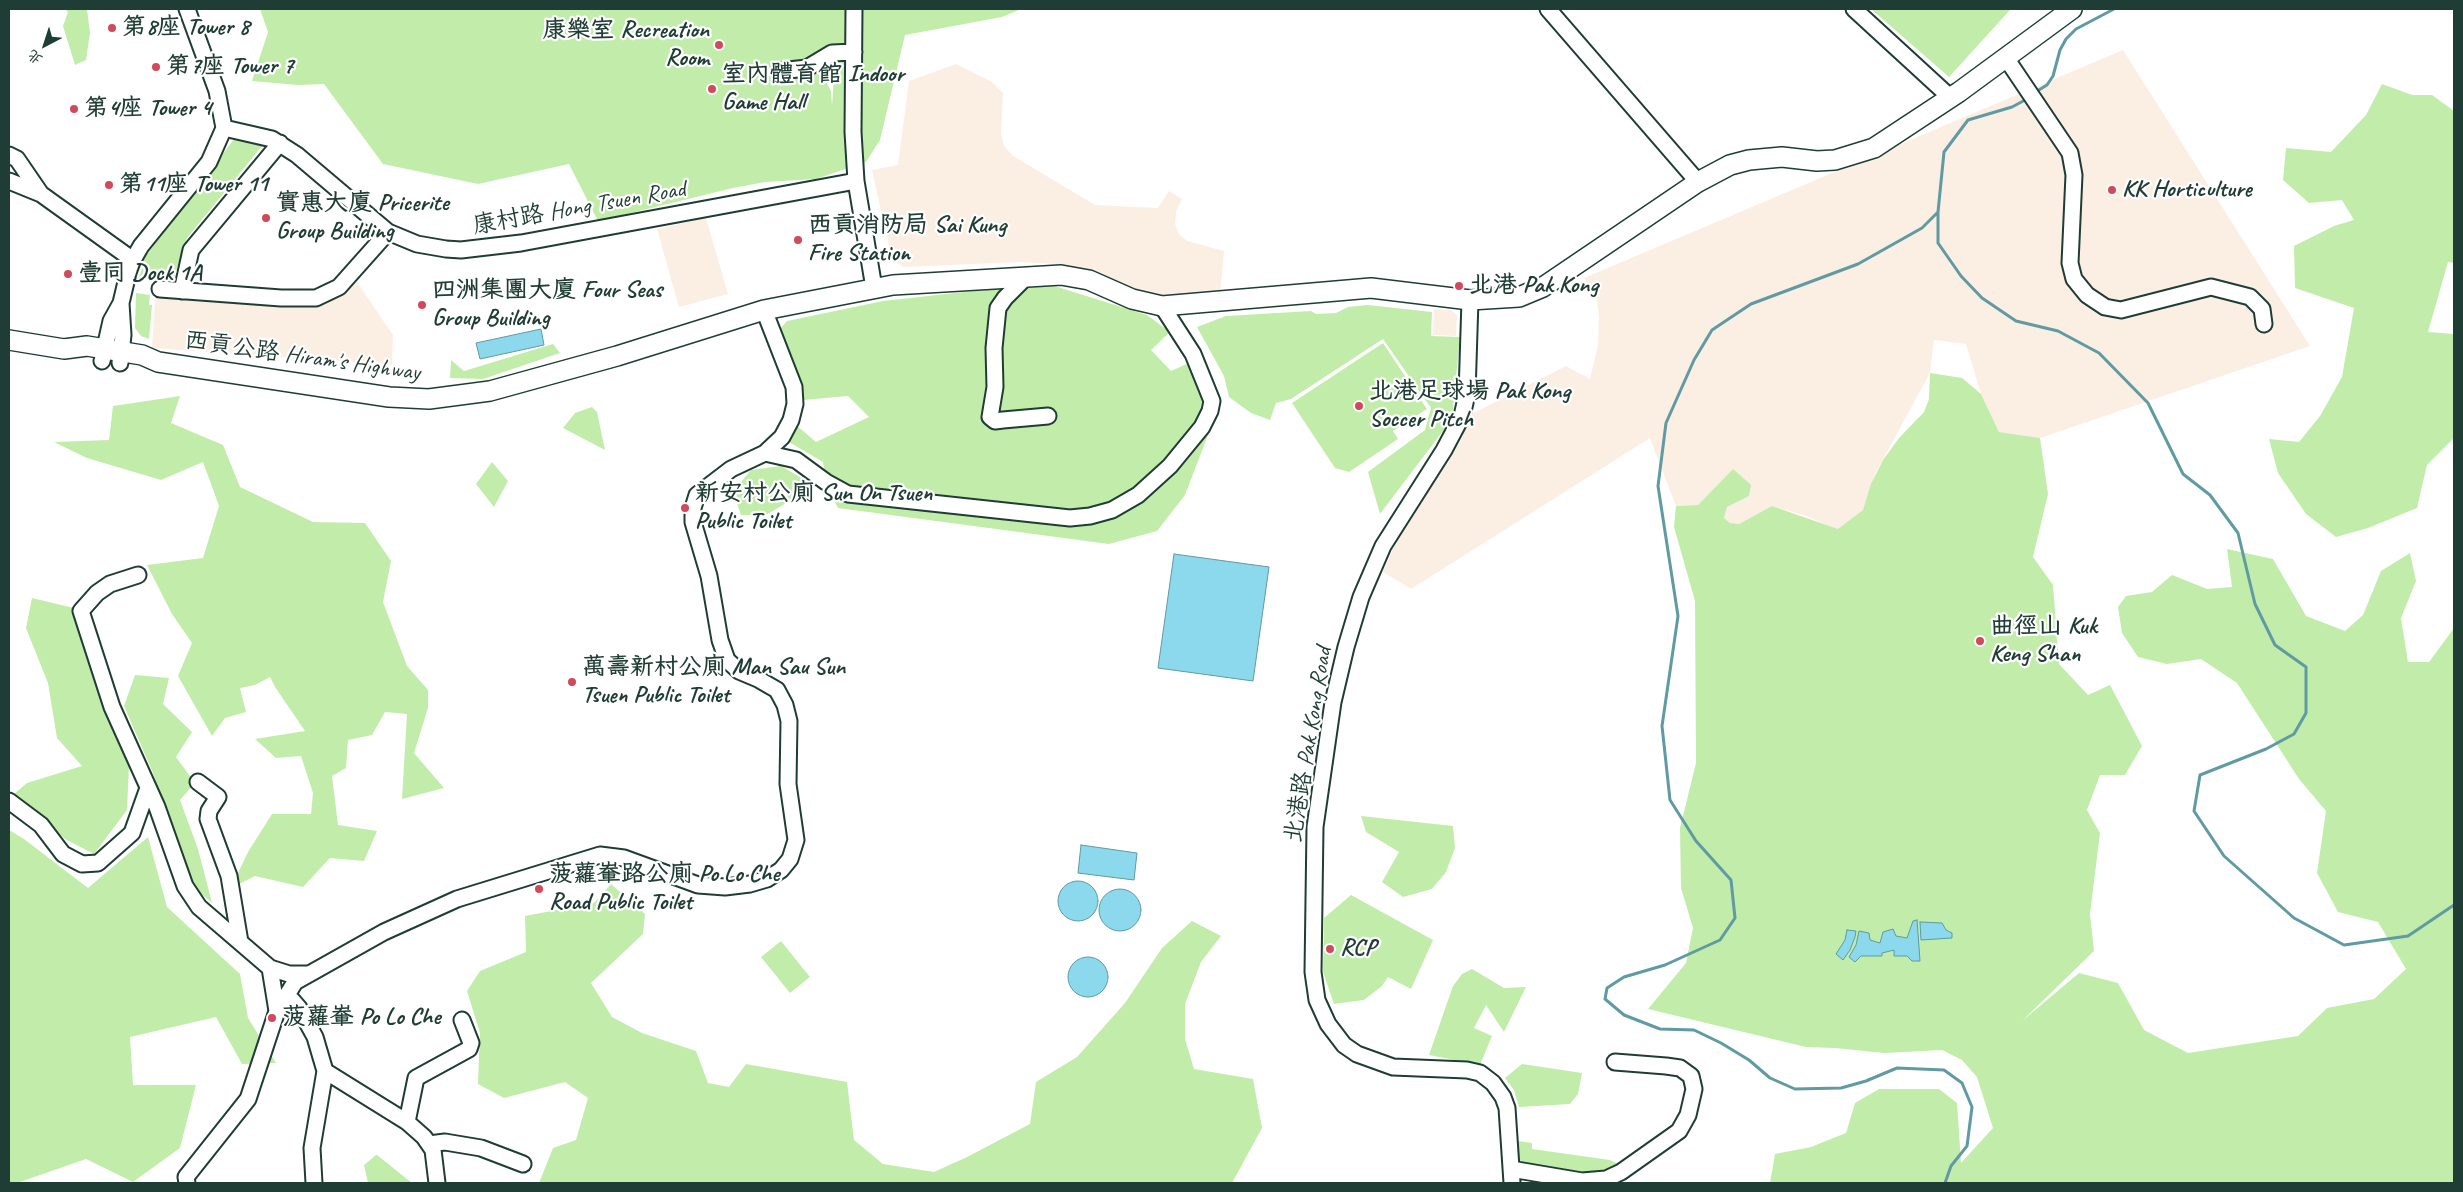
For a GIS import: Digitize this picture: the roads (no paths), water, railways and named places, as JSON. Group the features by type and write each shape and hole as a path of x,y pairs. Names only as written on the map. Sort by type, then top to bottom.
{"main road":[{"name":"西貢公路 Hiram's Highway","path":"9,340 64,349 87,346 112,356 142,355 158,362 396,398 447,398 508,386 617,356 764,310 874,288 1061,275 1081,278 1132,299 1162,306 1370,288 1470,300 1519,297 1543,287 1698,182 1730,165 1748,160 1782,157 1817,162 1855,155 1887,141 1951,98 2072,9"}],"street":[{"path":"112,356 111,321 121,303 125,280 132,260 209,162 224,128 217,91 187,9"},
{"path":"854,9 853,132 856,181 874,288"},
{"path":"1548,9 1698,182"},
{"path":"1854,9 1951,98"},
{"path":"779,72 807,68 832,53 854,52"},
{"path":"2006,58 2067,146 2074,164 2070,263 2074,279 2088,295 2105,307 2121,310 2211,287 2250,297 2262,309 2264,324"},
{"name":"康村路 Hong Tsuen Road","path":"224,128 264,135 280,143 388,232 417,244 461,250 521,243 856,181"},
{"path":"182,291 190,250 280,143"},
{"path":"9,155 17,159 41,194"},
{"path":"9,181 41,194 132,260"},
{"path":"160,289 282,298 316,298 339,287 388,232"},
{"path":"1026,277 1005,298 998,308 994,348 995,387 990,417 995,420 1048,416"},
{"name":"北港路 Pak Kong Road","path":"1470,300 1467,394 1462,416 1444,450 1382,546 1361,597 1346,647 1334,702 1315,827 1313,972 1317,1000 1328,1024 1344,1045 1357,1054 1393,1067 1467,1070 1480,1074 1493,1083 1504,1097 1507,1108 1512,1176"},
{"path":"765,453 796,460 826,482 848,494 1070,518 1090,516 1112,510 1138,496 1170,466 1202,427 1210,411 1212,401 1193,354 1162,306"},
{"path":"187,1183 186,1178 248,1099 277,1011 295,982 384,932 441,905 600,854 624,858 698,885 725,887 750,884 767,879 781,870 790,859 796,840 788,784 789,721 785,705 777,690 739,671 726,660 720,640 709,576 694,522 694,508 697,495 731,469 765,453 782,437 791,420 795,404 794,387 764,310"},
{"path":"138,575 110,584 97,593 81,611 112,707 148,788 185,886 199,907 270,968 289,974 307,974"},
{"path":"198,782 218,798 209,811 208,819 229,876 240,942"},
{"path":"9,801 41,825 63,854 82,864 98,863 132,833 148,788"},
{"path":"270,968 277,1011"},
{"path":"277,1011 292,1000 299,1008 315,1037 326,1071 312,1148 314,1183"},
{"path":"406,1122 416,1078 469,1049 471,1043 462,1020"},
{"path":"1512,1176 1582,1181 1619,1179 1678,1131 1688,1115 1694,1086 1691,1076 1680,1068 1615,1062"},
{"path":"326,1071 406,1122 429,1144 434,1157 437,1183"},
{"path":"429,1144 446,1142 482,1148 523,1164"}],"water":[{"path":"541,329 544,345 480,359 476,343"},
{"path":"1174,554 1269,567 1253,681 1158,668"},
{"path":"1081,845 1137,853 1134,880 1078,873"},
{"path":"1078,881 1092,887 1098,901 1092,915 1078,921 1064,915 1058,901 1064,887"},
{"path":"1120,889 1135,895 1141,910 1135,925 1120,931 1105,925 1099,910 1105,895"},
{"path":"1917,920 1920,961 1912,961 1907,956 1894,956 1894,950 1882,953 1882,956 1861,956 1855,962 1849,957 1856,945 1859,931 1869,933 1870,940 1880,943 1883,932 1893,929 1896,936 1907,938 1913,921"},
{"path":"1920,922 1942,923 1946,930 1952,933 1952,938 1921,940"},
{"path":"1847,930 1856,931 1850,950 1843,960 1836,954 1845,940"},
{"path":"1092,957 1099,960 1105,966 1108,977 1107,985 1099,994 1092,997 1084,997 1077,994 1069,985 1068,973 1071,966 1080,958"}],"waterway":[{"path":"2034,93 2047,85 2053,76 2060,50 2066,39 2076,29 2114,9"},
{"path":"2027,99 2012,107 1968,120 1944,152 1938,212 1938,243 1961,276 1982,298 2016,321 2058,331 2099,353 2148,403 2183,474 2210,495 2238,533 2255,604 2275,645 2306,667 2306,713 2294,734 2266,749 2200,775 2194,811 2224,856 2294,918 2344,945 2408,936 2454,905"},
{"path":"1938,212 1922,228 1858,264 1751,304 1712,330 1694,360 1666,423 1658,486 1678,616 1662,726 1670,800 1696,841 1731,880 1735,918 1720,940 1665,965 1624,977 1607,988 1605,999 1624,1015 1660,1029 1694,1030 1721,1043 1749,1060 1770,1078 1795,1089 1841,1088 1866,1081 1897,1068 1944,1070 1962,1083 1972,1107 1967,1146 1951,1166 1945,1183"}],"place":[{"name":"第8座 Tower 8","path":"112,28"},
{"name":"康樂室 Recreation Room","path":"719,45"},
{"name":"第7座 Tower 7","path":"156,67"},
{"name":"室內體育館 Indoor Game Hall","path":"712,89"},
{"name":"第4座 Tower 4","path":"74,109"},
{"name":"第11座 Tower 11","path":"109,185"},
{"name":"KK Horticulture","path":"2112,190"},
{"name":"實惠大廈 Pricerite Group Building","path":"266,218"},
{"name":"西貢消防局 Sai Kung Fire Station","path":"798,240"},
{"name":"壹同 Dock 1A","path":"68,274"},
{"name":"北港 Pak Kong","path":"1459,286"},
{"name":"四洲集團大廈 Four Seas Group Building","path":"422,305"},
{"name":"北港足球場 Pak Kong Soccer Pitch","path":"1359,406"},
{"name":"新安村公廁 Sun On Tsuen Public Toilet","path":"685,508"},
{"name":"曲徑山 Kuk Keng Shan","path":"1980,641"},
{"name":"萬壽新村公廁 Man Sau Sun Tsuen Public Toilet","path":"572,682"},
{"name":"菠蘿輋路公廁 Po Lo Che Road Public Toilet","path":"539,889"},
{"name":"RCP","path":"1330,949"},
{"name":"菠蘿輋 Po Lo Che","path":"272,1018"}]}
